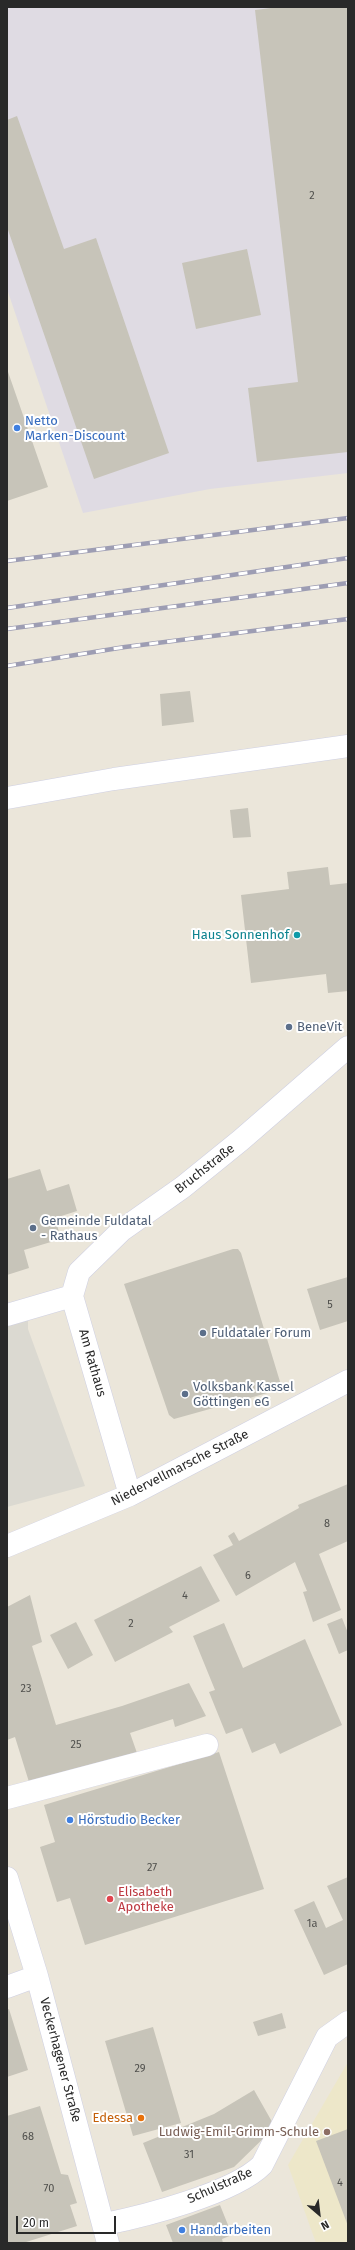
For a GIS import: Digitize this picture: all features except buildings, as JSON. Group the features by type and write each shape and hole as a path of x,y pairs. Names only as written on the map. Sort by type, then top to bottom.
{"street":[{"path":"7,798 129,777 348,746"},
{"name":"Bruchstraße","path":"72,1296 79,1272 122,1230 183,1187 241,1140 348,1047"},
{"path":"7,1315 72,1296"},
{"name":"Am Rathaus","path":"72,1296 130,1495"},
{"name":"Niedervellmarsche Straße","path":"7,1546 130,1495 348,1381"},
{"path":"7,1798 207,1745"},
{"name":"Veckerhagener Straße","path":"7,1878 37,1976 107,2234"},
{"path":"7,1987 37,1976"},
{"name":"Schulstraße","path":"107,2234 134,2218 225,2187 256,2172 262,2165 327,2037 348,2022"}],"shaded area":[{"path":"7,7 348,7 348,473 210,489 83,513 7,289"},
{"path":"28,1309 28,1329 85,1486 7,1507 7,1315"},
{"name":"Ludwig-Emil-Grimm-Schule","path":"348,2062 348,2243 316,2243 288,2165"}],"railway":[{"path":"7,561 348,518"},
{"path":"7,608 348,558"},
{"path":"7,629 348,583"},
{"path":"7,666 125,647 348,619"}],"place":[{"name":"Netto Marken-Discount","path":"17,428"},
{"name":"Haus Sonnenhof","path":"297,935"},
{"name":"BeneVit","path":"289,1027"},
{"name":"Gemeinde Fuldatal - Rathaus","path":"33,1228"},
{"name":"Fuldataler Forum","path":"203,1333"},
{"name":"Volksbank Kassel Göttingen eG","path":"185,1394"},
{"name":"Hörstudio Becker","path":"70,1820"},
{"name":"Elisabeth Apotheke","path":"110,1899"},
{"name":"Edessa","path":"141,2118"},
{"name":"Ludwig-Emil-Grimm-Schule","path":"327,2132"},
{"name":"Handarbeiten","path":"182,2230"}]}
